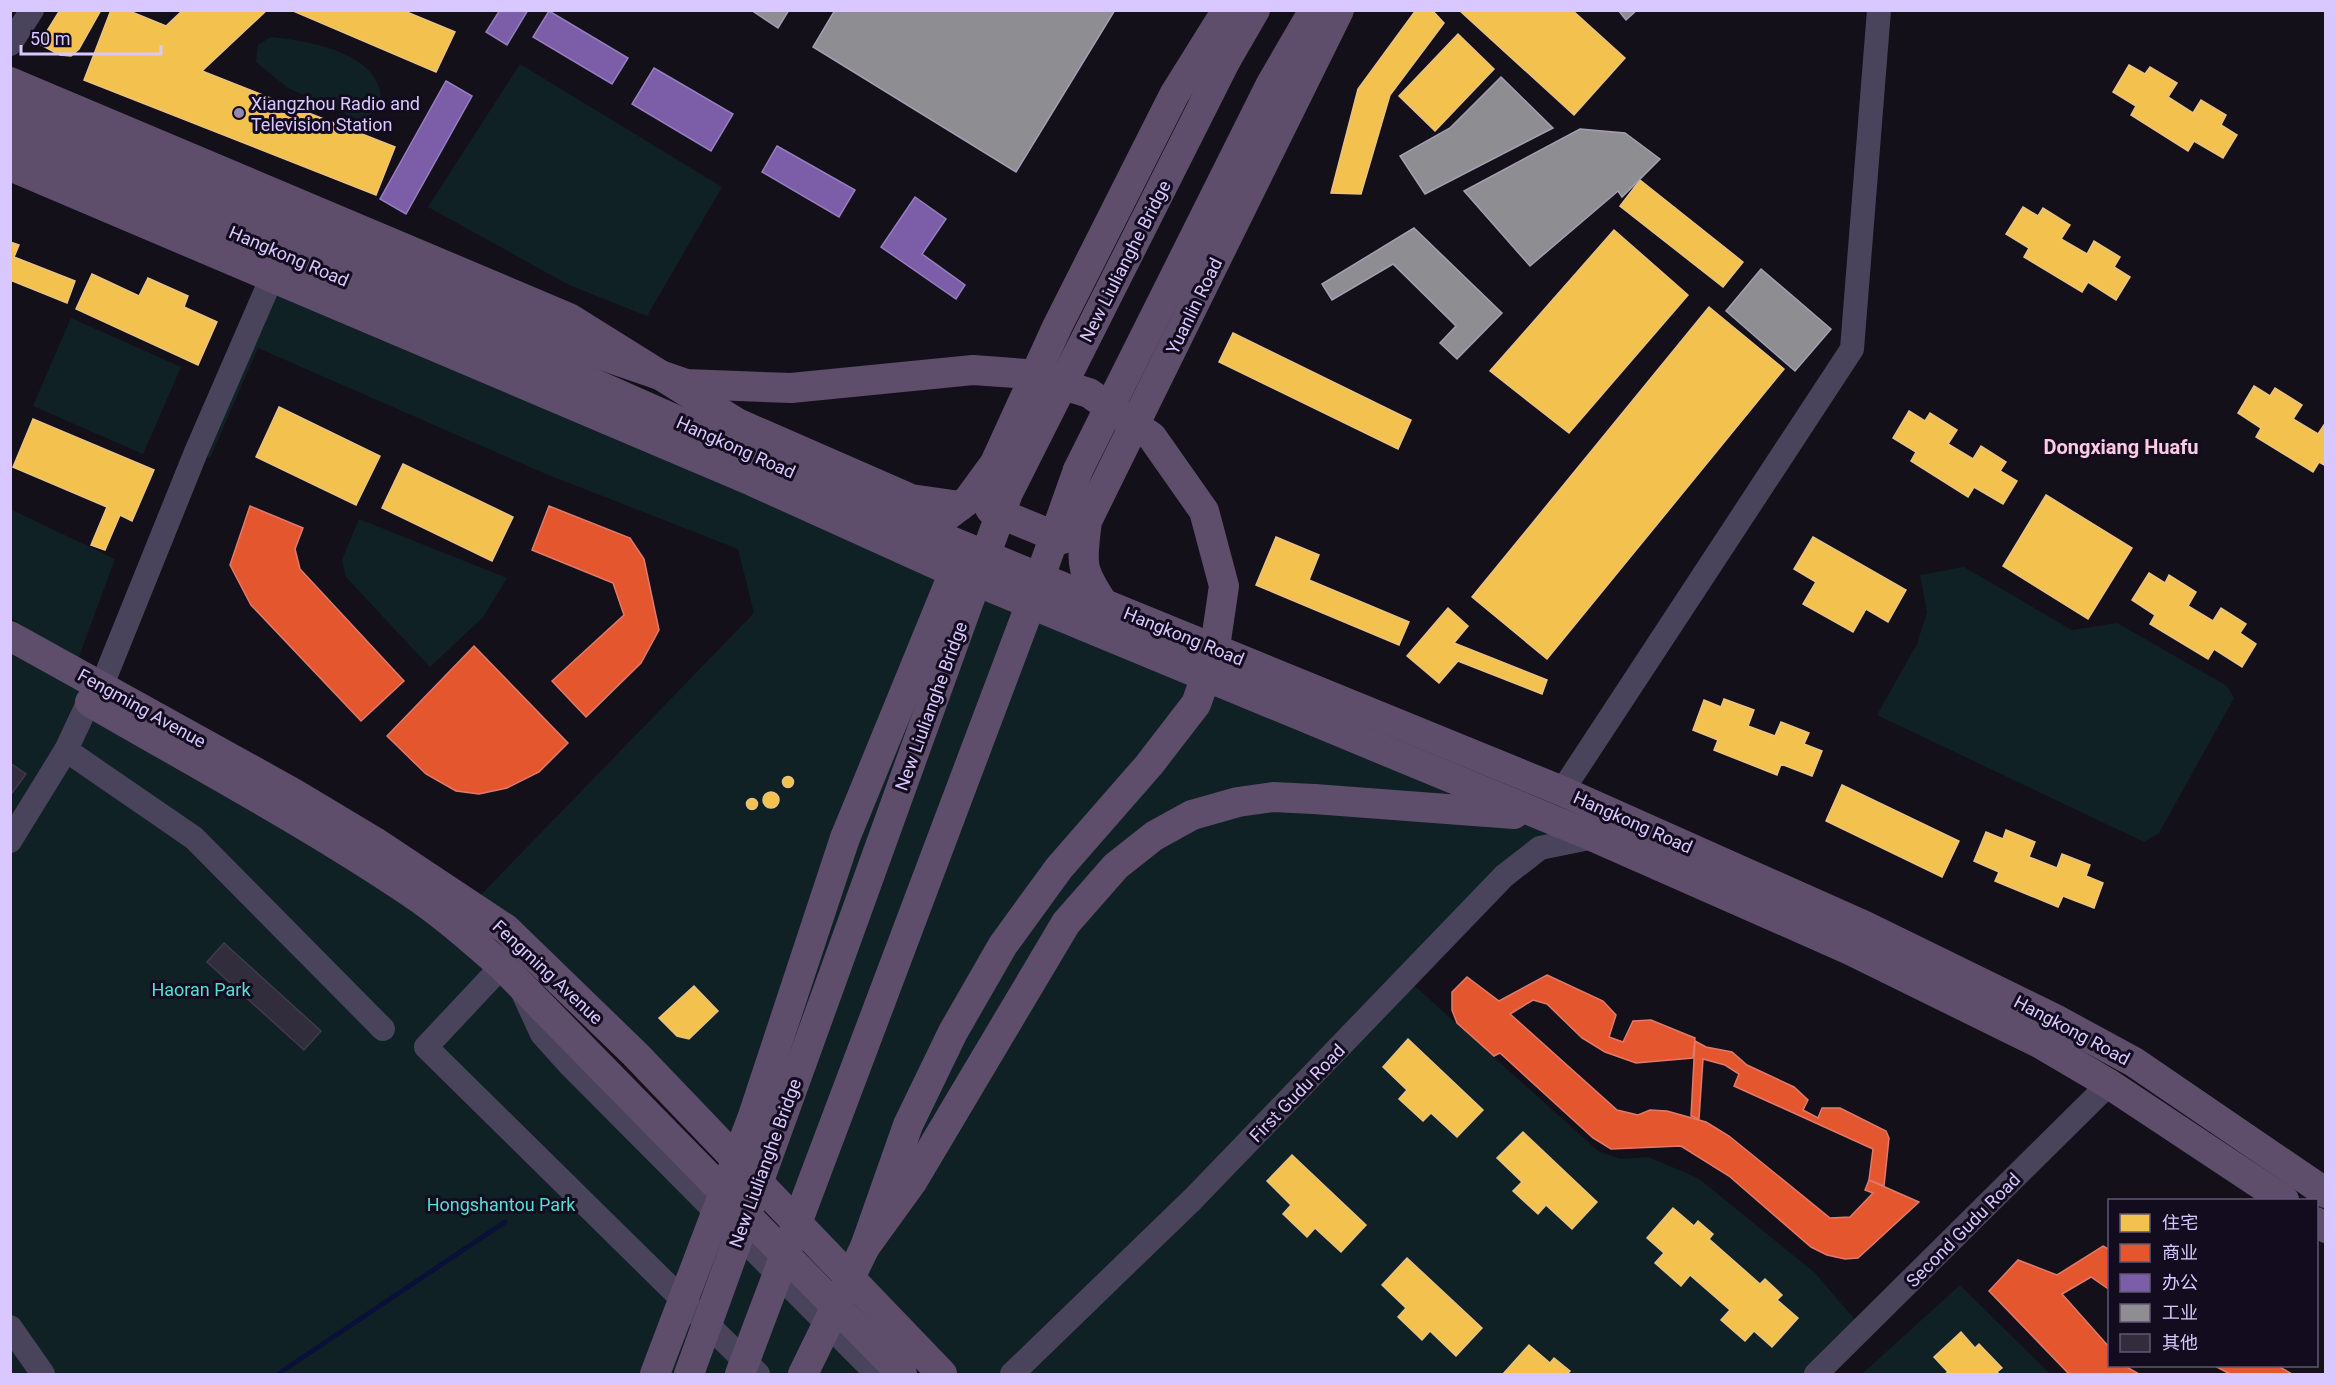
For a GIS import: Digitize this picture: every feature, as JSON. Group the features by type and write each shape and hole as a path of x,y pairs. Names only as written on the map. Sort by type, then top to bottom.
{"main road":[{"path":"907,522 936,523 960,507 968,500 995,463 1057,327 1174,94 1227,10"},
{"name":"New Liulianghe Bridge","path":"689,1374 1008,493 1226,60 1255,10"},
{"path":"740,1374 1028,611 1078,470 1270,84 1314,10"},
{"name":"Yuanlin Road","path":"1103,603 1086,578 1082,556 1087,526 1339,10"},
{"path":"10,82 569,318 737,423 912,499 960,507"},
{"path":"10,108 526,329 686,384 791,388 973,370 1027,374 1089,393 1152,437 1204,511 1224,586 1214,654 1196,704 1149,765 1059,868 1003,945 953,1032 908,1125 865,1247 803,1374"},
{"name":"Hangkong Road","path":"10,139 604,388 907,522 1562,791 1865,926 2055,1018 2134,1062 2325,1193"},
{"name":"Hangkong Road","path":"10,166 753,481 954,572 1594,837 1850,950 2041,1044 2109,1084 2282,1199"},
{"path":"981,482 984,502 992,510 1052,535 1062,539 1075,536 1087,526"},
{"path":"655,1374 753,1116 845,838 954,572"},
{"name":"Fengming Avenue","path":"10,636 95,693 411,892 510,974 902,1374"},
{"name":"Fengming Avenue","path":"10,660 95,693 375,842 506,929 643,1062 942,1374"},
{"path":"865,1247 912,1182 1066,923 1116,866 1154,836 1192,815 1238,802 1273,797 1546,818"}],"street":[{"path":"10,44 32,10"},
{"path":"1562,791 1852,349 1879,10"},
{"path":"10,841 66,750 95,693 272,277"},
{"path":"66,750 194,838 383,1029"},
{"name":"First Gudu Road","path":"1012,1374 1193,1199 1504,876 1540,848 1594,837"},
{"path":"758,1374 426,1047 510,974 542,1034 568,1063 877,1374"},
{"name":"Second Gudu Road","path":"1816,1374 2109,1084"},
{"path":"10,1328 43,1374"}],"green space":[{"path":"271,37 325,47 360,63 372,75 380,90 380,108 361,121 288,88 256,62 258,45"},
{"path":"520,64 722,187 647,316 569,285 428,207"},
{"path":"272,277 1594,837 1540,848 1407,979 1598,1151 1621,1159 1648,1157 1698,1178 1815,1273 1863,1329 1817,1374 942,1374 471,905 754,613 738,549 546,474 258,348 210,458 196,452"},
{"path":"71,318 181,367 143,454 33,406"},
{"path":"10,509 115,559 77,662 11,618"},
{"path":"359,519 507,578 483,617 430,667 346,577 342,560"},
{"path":"1964,567 2072,630 2117,623 2227,686 2234,698 2159,833 2144,842 1877,715 1917,644 1927,612 1920,575"},
{"path":"10,633 435,913 911,1374 11,1374"},
{"path":"1960,1285 2050,1374 1862,1374"}],"building: 住宅":[{"path":"60,10 101,10 79,49 71,56 60,55 39,44"},
{"name":"Xiangzhou Radio and Television Station","path":"111,10 127,10 166,26 183,10 267,10 202,71 395,147 376,195 84,80"},
{"path":"291,10 402,10 455,32 436,72"},
{"path":"1416,10 1432,10 1444,23 1390,95 1361,194 1331,193 1358,89"},
{"path":"1459,10 1572,10 1625,58 1574,115"},
{"path":"1458,34 1494,69 1435,131 1399,96"},
{"path":"2129,65 2145,74 2150,67 2177,83 2168,97 2193,113 2201,100 2226,115 2221,125 2237,135 2223,158 2194,141 2188,151 2131,115 2136,106 2113,92"},
{"path":"1640,180 1743,262 1723,287 1620,206"},
{"path":"2023,207 2038,216 2043,208 2070,225 2061,239 2087,254 2094,241 2120,257 2114,267 2130,277 2116,300 2088,282 2082,292 2024,257 2029,248 2006,234"},
{"path":"1614,230 1688,295 1569,433 1490,371"},
{"path":"10,242 19,245 14,257 75,281 67,303 10,280"},
{"path":"92,274 139,296 148,278 188,296 184,307 217,322 198,365 76,309"},
{"path":"1709,307 1784,369 1547,659 1472,597"},
{"path":"1233,333 1411,420 1398,449 1219,362"},
{"path":"2254,386 2270,396 2275,388 2302,405 2293,419 2318,434 2326,422 2326,466 2319,462 2313,472 2256,437 2261,428 2238,413"},
{"path":"279,407 380,456 356,505 256,457"},
{"path":"1909,411 1925,421 1930,413 1957,430 1948,444 1973,459 1981,446 2006,462 2000,471 2017,481 2003,504 1974,487 1968,497 1911,461 1916,452 1893,438"},
{"path":"33,419 154,470 132,521 120,515 105,550 91,545 107,507 13,467"},
{"path":"403,464 513,517 492,561 382,508"},
{"path":"2046,495 2132,548 2088,619 2003,566"},
{"path":"1276,537 1319,555 1309,580 1409,622 1399,645 1256,585"},
{"path":"1813,537 1906,590 1888,622 1866,609 1853,632 1803,604 1816,582 1794,569"},
{"path":"2149,573 2165,583 2169,575 2196,592 2188,606 2213,621 2221,608 2246,624 2240,633 2256,644 2242,667 2214,649 2208,659 2150,624 2155,615 2132,600"},
{"path":"1448,608 1468,626 1454,643 1547,680 1542,694 1458,661 1439,683 1407,656"},
{"path":"1724,699 1754,710 1748,726 1775,736 1781,722 1809,733 1804,744 1822,751 1812,776 1781,764 1777,775 1714,750 1718,740 1693,730 1704,700 1721,707"},
{"path":"788,777 792,778 792,786 788,787 784,786 783,782 784,778"},
{"path":"1842,785 1959,841 1942,877 1826,821"},
{"path":"771,792 777,794 779,800 777,806 771,808 765,806 763,800 765,794"},
{"path":"752,799 756,800 756,808 752,809 748,808 747,804 748,800"},
{"path":"2006,830 2035,842 2029,857 2057,868 2062,854 2090,865 2086,876 2103,883 2094,908 2063,896 2058,907 1995,881 1999,872 1974,861 1986,832 2003,839"},
{"path":"694,986 718,1011 689,1039 677,1036 659,1018"},
{"path":"1408,1039 1483,1110 1457,1137 1431,1113 1423,1121 1399,1099 1407,1090 1383,1067"},
{"path":"1523,1132 1597,1202 1572,1229 1546,1205 1538,1214 1513,1191 1522,1182 1497,1158"},
{"path":"1292,1155 1366,1225 1341,1252 1315,1228 1307,1237 1283,1214 1291,1205 1267,1181"},
{"path":"1673,1208 1694,1226 1698,1221 1713,1234 1709,1239 1760,1284 1765,1279 1782,1295 1777,1300 1798,1318 1772,1347 1754,1331 1745,1341 1721,1320 1730,1310 1690,1275 1681,1286 1655,1263 1664,1253 1647,1238"},
{"path":"1407,1258 1482,1328 1456,1356 1430,1331 1422,1340 1398,1317 1406,1308 1382,1285"},
{"path":"1961,1332 1975,1348 1979,1344 2002,1368 1997,1372 1999,1374 1945,1374 1948,1372 1934,1357"},
{"path":"1529,1345 1550,1363 1554,1358 1570,1371 1567,1374 1503,1374"}],"building: 商业":[{"path":"250,506 303,528 295,549 300,569 404,681 361,721 251,605 230,565"},
{"path":"549,506 630,538 644,559 659,630 641,663 586,717 552,681 624,615 613,583 532,550"},
{"path":"474,646 568,743 539,772 507,788 479,794 456,791 426,774 387,736"},
{"path":"1547,975 1603,1001 1616,1015 1609,1037 1623,1042 1633,1021 1651,1020 1695,1038 1693,1058 1636,1063 1605,1052 1582,1038 1547,1004 1533,1000 1510,1014 1617,1110 1638,1115 1650,1110 1667,1111 1706,1122 1729,1136 1830,1218 1850,1217 1873,1193 1865,1190 1869,1180 1919,1202 1858,1258 1845,1259 1827,1255 1811,1247 1729,1176 1681,1146 1611,1149 1593,1138 1500,1053 1494,1056 1457,1023 1452,1010 1452,992 1467,977 1499,1001"},
{"path":"1695,1041 1706,1047 1732,1052 1747,1065 1794,1087 1808,1100 1803,1110 1818,1118 1822,1108 1840,1108 1886,1131 1889,1138 1884,1186 1869,1180 1873,1149 1734,1086 1739,1074 1725,1065 1703,1059 1699,1119 1691,1116"},
{"path":"2103,1246 2108,1249 2108,1289 2091,1277 2062,1294 2108,1346 2108,1367 2127,1367 2139,1374 2069,1374 1989,1291 2018,1260 2057,1275"},
{"path":"2217,1367 2280,1367 2292,1374 2230,1374"}],"building: 办公":[{"path":"500,10 528,10 507,45 486,32"},
{"path":"549,11 628,58 612,84 533,37"},
{"path":"654,68 733,114 711,151 632,104"},
{"path":"446,81 472,96 406,214 380,199"},
{"path":"777,146 855,190 839,217 762,172"},
{"path":"915,197 946,219 922,254 965,285 956,299 881,247"}],"building: 工业":[{"path":"751,10 789,10 778,28"},
{"path":"835,10 1115,10 1016,172 813,47"},
{"path":"1618,10 1637,10 1626,20"},
{"path":"1501,77 1553,128 1425,194 1400,156 1450,128"},
{"path":"1580,129 1625,133 1660,159 1622,197 1618,191 1530,266 1464,191"},
{"path":"1414,228 1502,313 1457,359 1440,343 1456,326 1393,264 1332,300 1322,284"},
{"path":"1761,269 1831,329 1795,371 1726,311"}],"building: 其他":[{"path":"10,763 26,774 12,793 10,792"},
{"path":"224,943 321,1031 304,1050 207,962"}],"waterway":[{"path":"278,1374 505,1222"}],"place":[{"name":"Xiangzhou Radio and Television Station","path":"239,113"}],"district":[{"name":"Dongxiang Huafu","path":"2121,447"}],"park label":[{"name":"Haoran Park","path":"201,989"},
{"name":"Hongshantou Park","path":"501,1204"}]}
